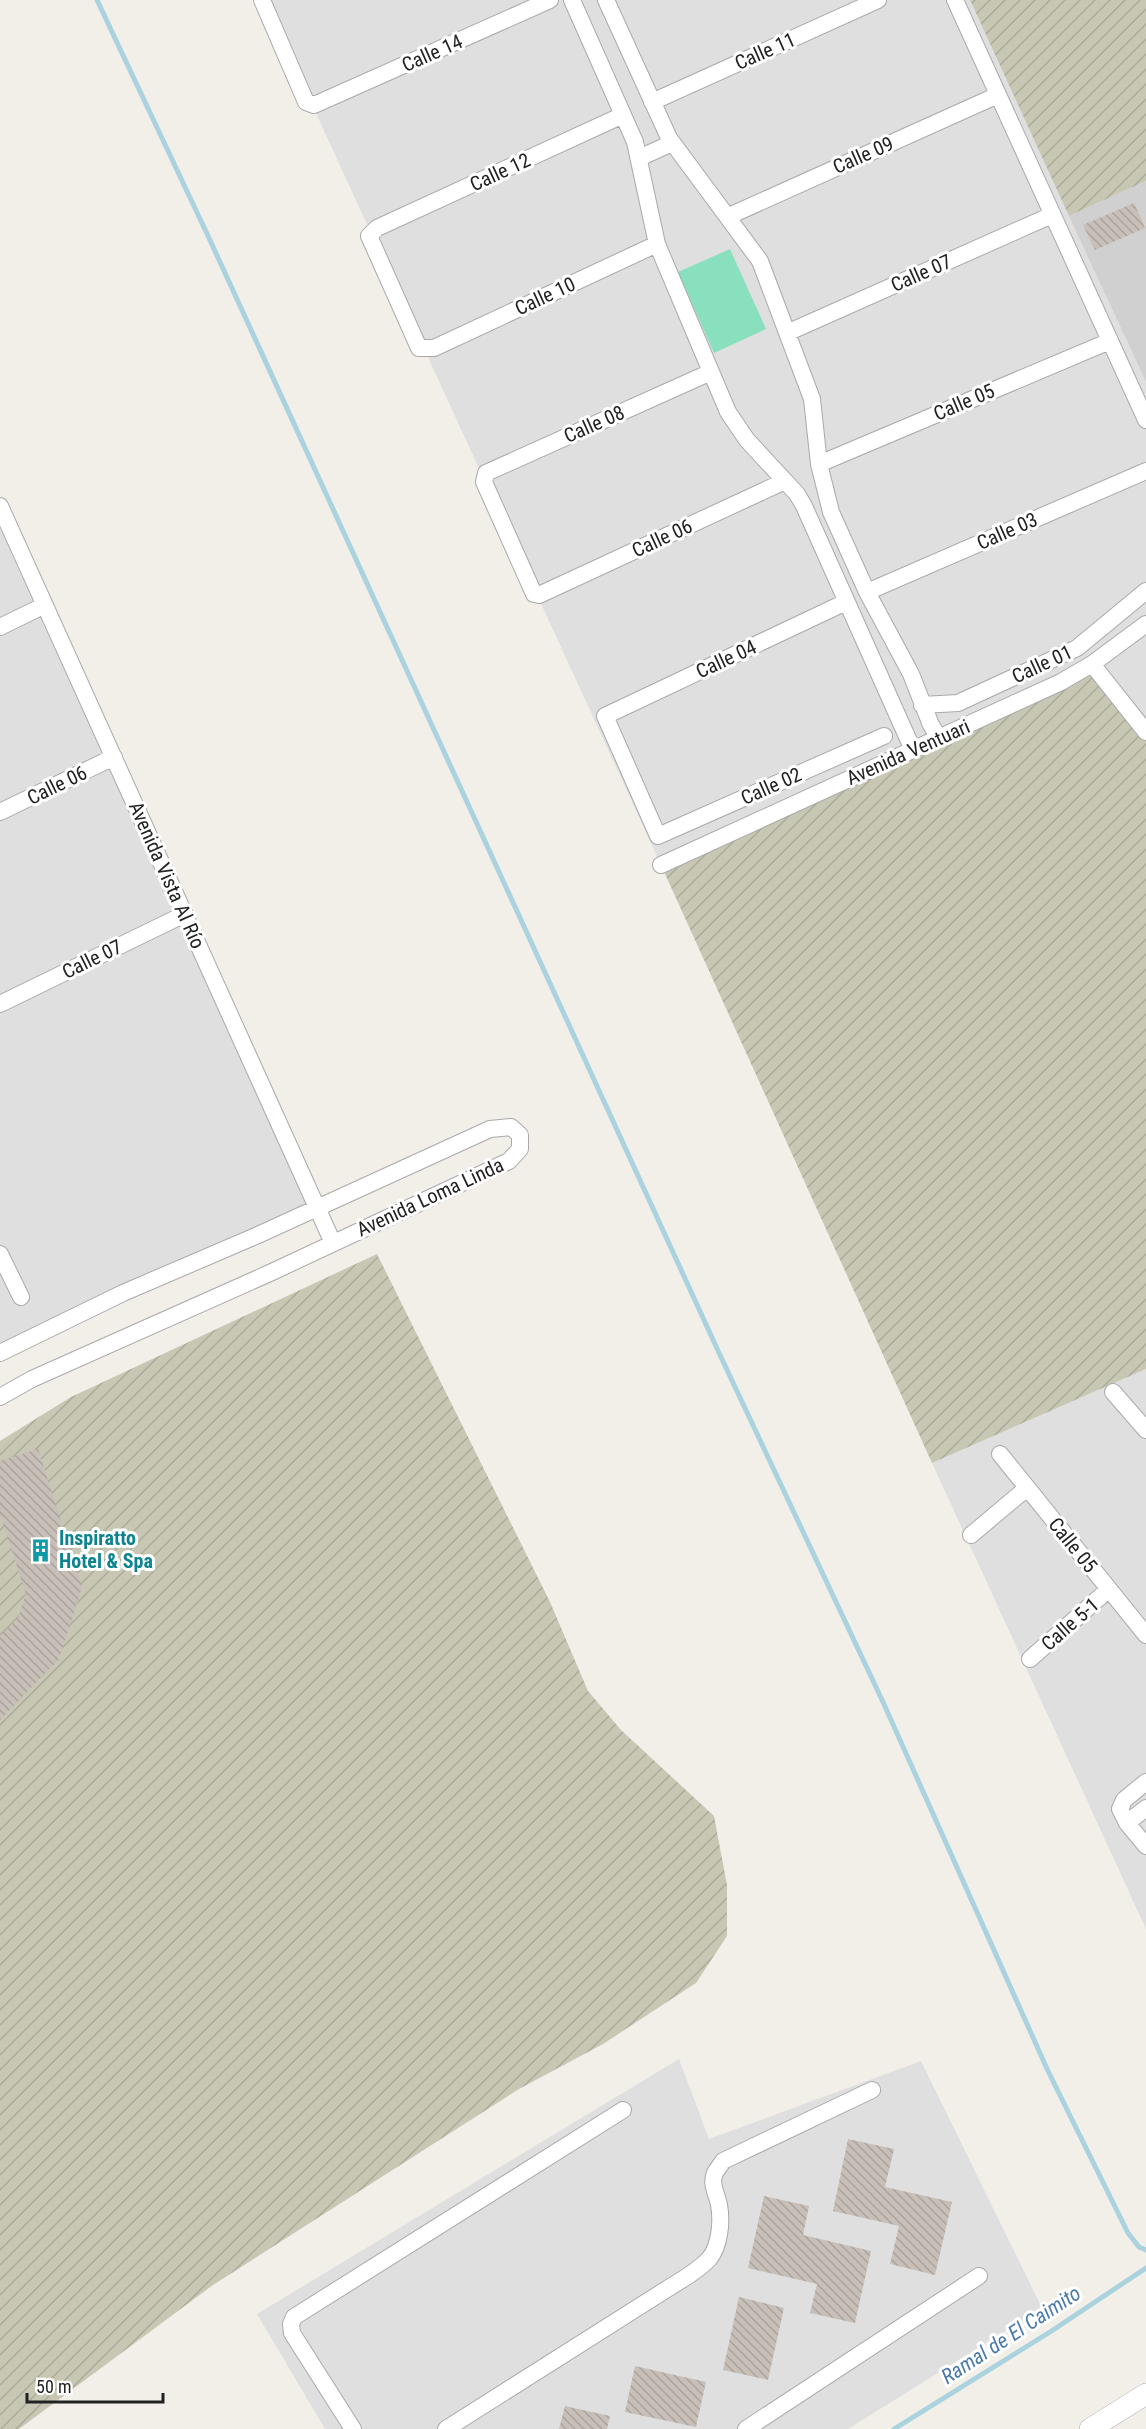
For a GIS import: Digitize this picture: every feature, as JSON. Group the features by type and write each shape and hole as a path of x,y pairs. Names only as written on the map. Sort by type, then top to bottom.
{"street":[{"name":"Calle 14","path":"262,0 306,102 314,105 550,0"},
{"path":"572,0 635,142 657,244 711,372 735,424 797,494 811,520 913,750"},
{"path":"606,0 672,143 757,254 789,332 812,399 819,464 831,512 867,592 911,674 922,705 939,738"},
{"name":"Calle 11","path":"652,102 878,0"},
{"path":"955,0 1146,420"},
{"name":"Calle 09","path":"729,216 998,95"},
{"name":"Calle 12","path":"434,348 419,348 369,236 377,228 623,115"},
{"path":"639,158 672,143"},
{"name":"Calle 07","path":"789,332 1052,215"},
{"name":"Calle 10","path":"434,348 657,244"},
{"name":"Calle 05","path":"819,464 1110,341"},
{"name":"Calle 08","path":"539,595 534,594 484,482 486,473 711,372"},
{"name":"Calle 03","path":"867,592 1146,471"},
{"name":"Calle 06","path":"539,595 785,481"},
{"name":"Avenida Vista Al Río","path":"0,506 333,1243"},
{"path":"811,520 831,512"},
{"name":"Calle 01","path":"922,705 958,703 1077,648 1146,591"},
{"name":"Calle 04","path":"658,836 605,716 846,602"},
{"path":"0,627 45,605"},
{"name":"Avenida Ventuari","path":"661,865 1061,682 1092,664 1146,624"},
{"path":"1092,664 1146,732"},
{"name":"Calle 02","path":"658,836 884,736"},
{"name":"Calle 06","path":"0,813 114,757"},
{"name":"Calle 07","path":"0,1004 185,915"},
{"name":"Avenida Loma Linda","path":"0,1353 113,1298 495,1127 511,1127 520,1135 520,1149 509,1161 40,1375 0,1397"},
{"path":"0,1254 21,1297"},
{"path":"1113,1392 1146,1430"},
{"name":"Calle 05","path":"1000,1454 1146,1635"},
{"path":"971,1535 1027,1488"},
{"name":"Calle 5-1","path":"1030,1659 1109,1589"},
{"path":"1146,1782 1122,1804 1120,1809 1127,1823 1146,1846"},
{"path":"1127,1823 1146,1808"},
{"path":"446,2429 667,2289 710,2258 716,2247 720,2219 719,2205 713,2187 715,2173 723,2161 872,2090"},
{"path":"353,2429 292,2333 291,2324 294,2318 623,2110"},
{"path":"746,2429 979,2276"},
{"path":"1090,2429 1146,2394"}],"shaded area":[{"path":"264,0 970,0 1146,382 1146,732 661,865"},
{"path":"970,0 1146,0 1146,181 1069,216"},
{"path":"1146,181 1146,382 1069,216"},
{"path":"0,506 317,1208 0,1353"},
{"path":"1092,664 1146,732 1146,1369 932,1463 661,865"},
{"path":"377,1254 550,1602 588,1691 621,1730 714,1816 727,1885 727,1936 696,1983 603,2044 519,2089 213,2285 19,2429 0,2429 0,1441 71,1397"},
{"path":"1146,1369 1146,1929 932,1463"},
{"path":"679,2059 709,2139 921,2061 1042,2308 848,2429 325,2429 257,2314"}],"green space":[{"path":"730,249 766,329 714,353 678,272"}],"building":[{"path":"1134,203 1145,228 1095,250 1083,225"},
{"name":"Inspiratto Hotel & Spa","path":"38,1449 82,1587 59,1659 0,1720 0,1636 18,1618 26,1594 0,1514 0,1461"},
{"path":"848,2139 894,2149 885,2187 952,2202 935,2275 890,2264 899,2226 833,2211"},
{"path":"764,2196 809,2206 803,2235 871,2251 855,2323 810,2313 817,2284 748,2268"},
{"path":"739,2297 784,2308 768,2380 723,2370"},
{"path":"635,2366 706,2382 696,2427 625,2412"},
{"path":"565,2406 610,2416 607,2429 559,2429"}],"waterway":[{"path":"97,0 209,238 720,1355 883,1702 1048,2071 1128,2233 1139,2247 1146,2250"},
{"name":"Ramal de El Caimito","path":"894,2429 1050,2332 1146,2268"}],"place":[{"name":"Inspiratto Hotel & Spa","path":"41,1550"}]}
